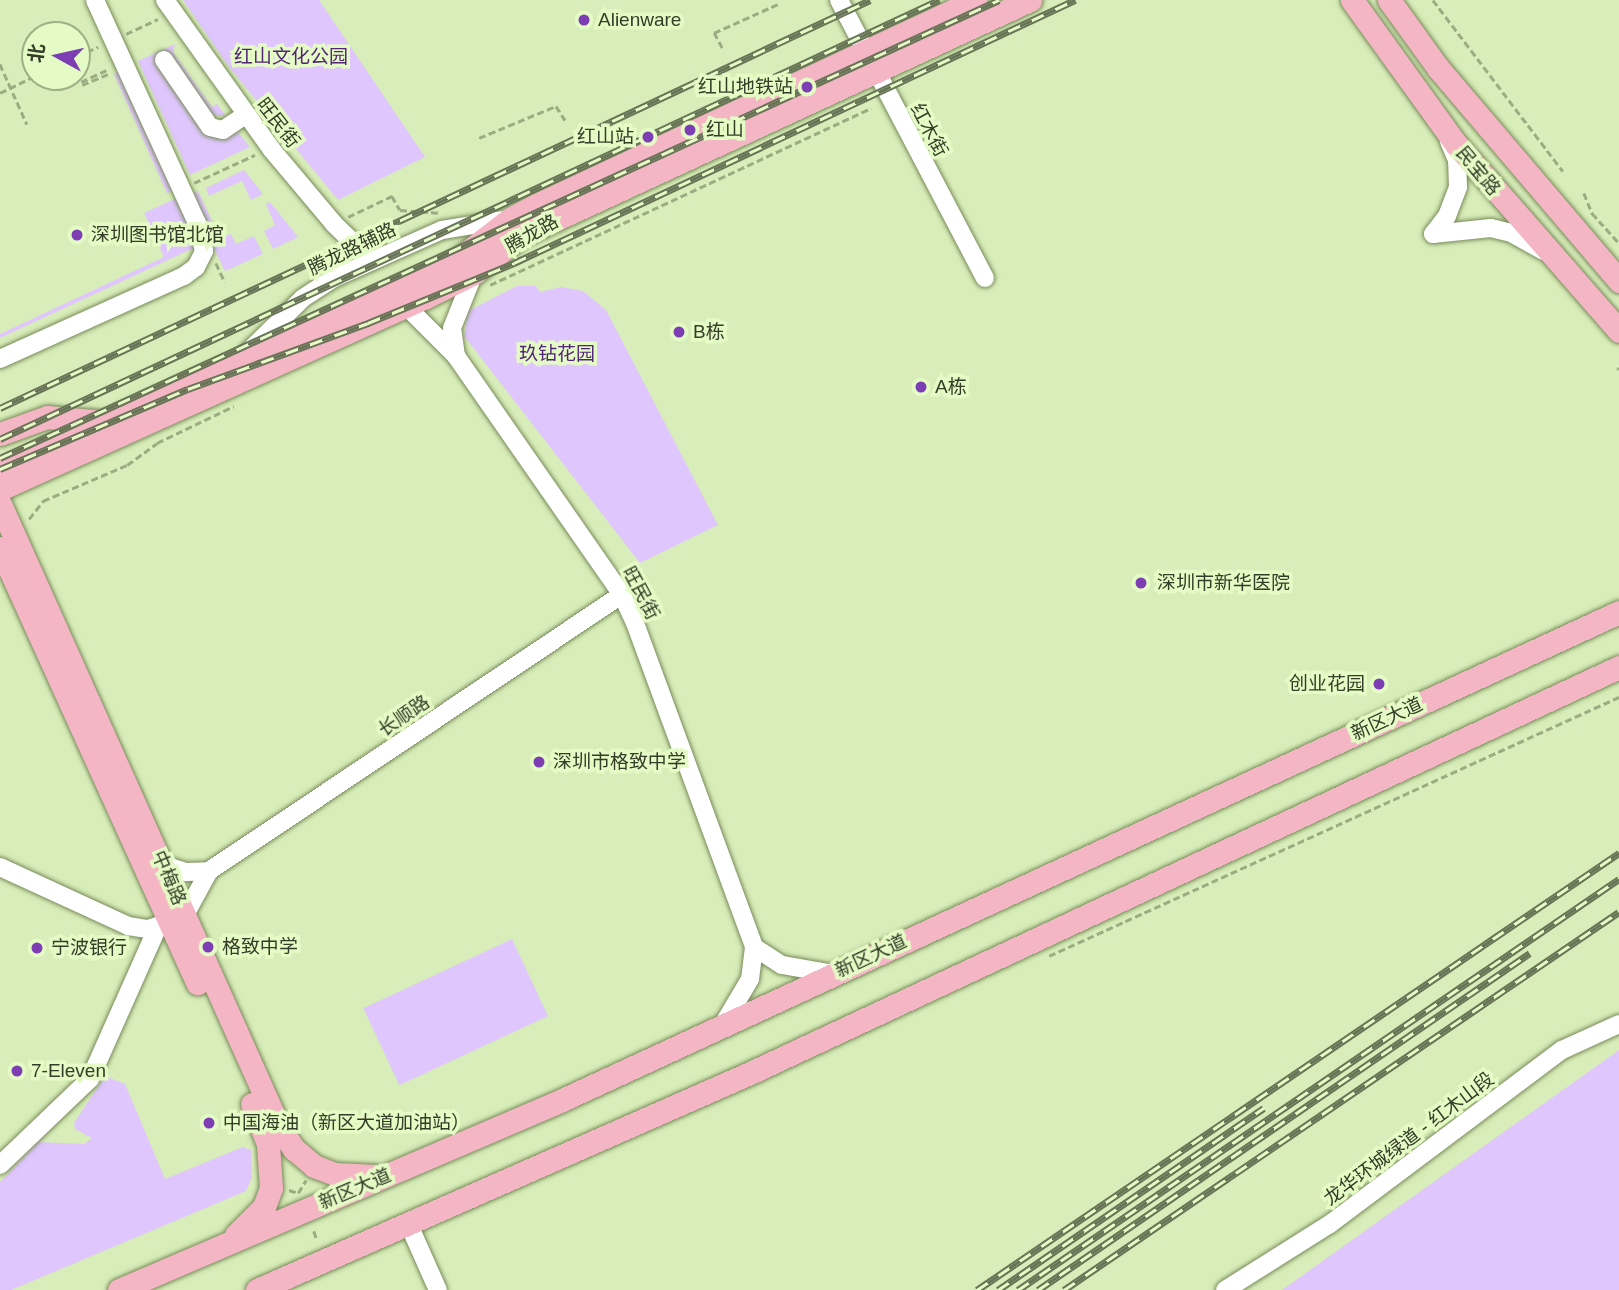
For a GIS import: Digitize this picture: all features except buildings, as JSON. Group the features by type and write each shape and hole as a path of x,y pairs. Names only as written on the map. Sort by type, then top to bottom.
{"main road":[{"name":"腾龙路","path":"0,489 406,306 479,281 522,235 869,62 976,0"},
{"name":"腾龙路","path":"0,471 448,267 510,219 869,62 1030,0"},
{"name":"民宝路","path":"1352,0 1445,130 1555,261 1619,331"},
{"name":"民宝路","path":"1389,0 1438,68 1619,281"},
{"path":"0,434 47,418 107,422"},
{"name":"中梅路","path":"0,504 164,865 171,921 235,1033 294,1149 314,1166 335,1174 396,1172"},
{"name":"中梅路","path":"0,548 264,1131 270,1155 271,1188 264,1207 223,1246"},
{"name":"新区大道","path":"119,1290 396,1172 834,974 1619,612"},
{"path":"257,1290 750,1073 1619,667"}],"street":[{"path":"0,359 196,267 204,251 203,239 182,189 95,0"},
{"name":"红木街","path":"839,0 869,62 985,278"},
{"name":"旺民街","path":"163,9 334,224 372,261"},
{"path":"164,60 210,127 223,130 245,115"},
{"path":"1445,130 1457,160 1458,187 1447,216 1433,234 1491,228 1525,240 1555,261"},
{"name":"腾龙路辅路","path":"237,363 318,286 442,230 510,219"},
{"path":"456,356 453,328 479,281"},
{"name":"旺民街","path":"406,306 456,356 622,595 754,947"},
{"name":"长顺路","path":"209,871 622,595"},
{"path":"164,865 186,872 209,871"},
{"path":"0,867 128,926 171,921"},
{"path":"0,1165 90,1079 171,921 209,871"},
{"path":"724,1023 750,979 754,947 782,965 834,974"},
{"name":"龙华环城绿道 - 红木山段","path":"1225,1290 1330,1224 1562,1050 1619,1024"},
{"path":"409,1225 438,1290"}],"path":[{"path":"1433,0 1563,171"},
{"path":"722,48 714,33 778,4"},
{"path":"91,50 113,40 163,9"},
{"path":"0,64 27,124"},
{"path":"91,79 112,70"},
{"path":"0,93 21,83"},
{"path":"479,138 556,106 565,120"},
{"path":"479,281 871,108"},
{"path":"182,189 259,153"},
{"path":"1584,193 1592,212 1619,243"},
{"path":"343,219 392,197"},
{"path":"29,519 43,501 127,465 157,443 228,409"},
{"path":"279,1187 298,1194 310,1172"},
{"path":"314,1231 317,1240"}],"green space":[{"name":"红山文化公园","path":"183,0 319,0 425,157 338,200 229,67"},
{"path":"175,44 173,52 212,107 217,104 226,116 213,116 204,132 221,138 238,132 250,147 190,175 138,61"},
{"path":"122,70 175,190 167,193 114,74"},
{"path":"244,170 263,194 251,200 242,181 209,196 206,188"},
{"path":"198,191 217,232 209,236 190,195"},
{"path":"179,197 198,242 196,247 0,338 0,334 164,257 144,213"},
{"path":"270,202 298,237 273,249 264,231 275,225 266,204"},
{"path":"231,234 236,244 254,236 263,254 225,271 211,243"},
{"name":"玖钻花园","path":"517,286 536,286 540,292 561,287 583,291 606,310 718,525 640,563 464,336 468,311"},
{"path":"512,939 548,1016 399,1085 363,1008"},
{"path":"1619,1050 1619,1290 1282,1290"},
{"path":"105,1076 125,1084 165,1179 243,1147 251,1150 252,1177 246,1191 11,1290 0,1290 0,1182 38,1142 84,1144 92,1138 75,1129 74,1123"}],"railway":[{"path":"0,408 870,0"},
{"path":"0,439 939,0"},
{"path":"0,458 999,0"},
{"path":"0,469 188,389 368,323 514,263 1075,0"},
{"path":"977,1290 1619,853"},
{"path":"1018,1290 1619,879"},
{"path":"1064,1290 1619,912"},
{"path":"1038,1290 1530,953"},
{"path":"998,1290 1264,1108"}],"place":[{"name":"Alienware","path":"584,20"},
{"name":"红山地铁站","path":"807,87"},
{"name":"红山","path":"690,130"},
{"name":"红山站","path":"648,137"},
{"name":"深圳图书馆北馆","path":"77,235"},
{"name":"B栋","path":"679,332"},
{"name":"A栋","path":"921,387"},
{"name":"深圳市新华医院","path":"1141,583"},
{"name":"创业花园","path":"1379,684"},
{"name":"深圳市格致中学","path":"539,762"},
{"name":"格致中学","path":"208,947"},
{"name":"宁波银行","path":"37,948"},
{"name":"7-Eleven","path":"17,1071"},
{"name":"中国海油（新区大道加油站）","path":"209,1123"}]}
